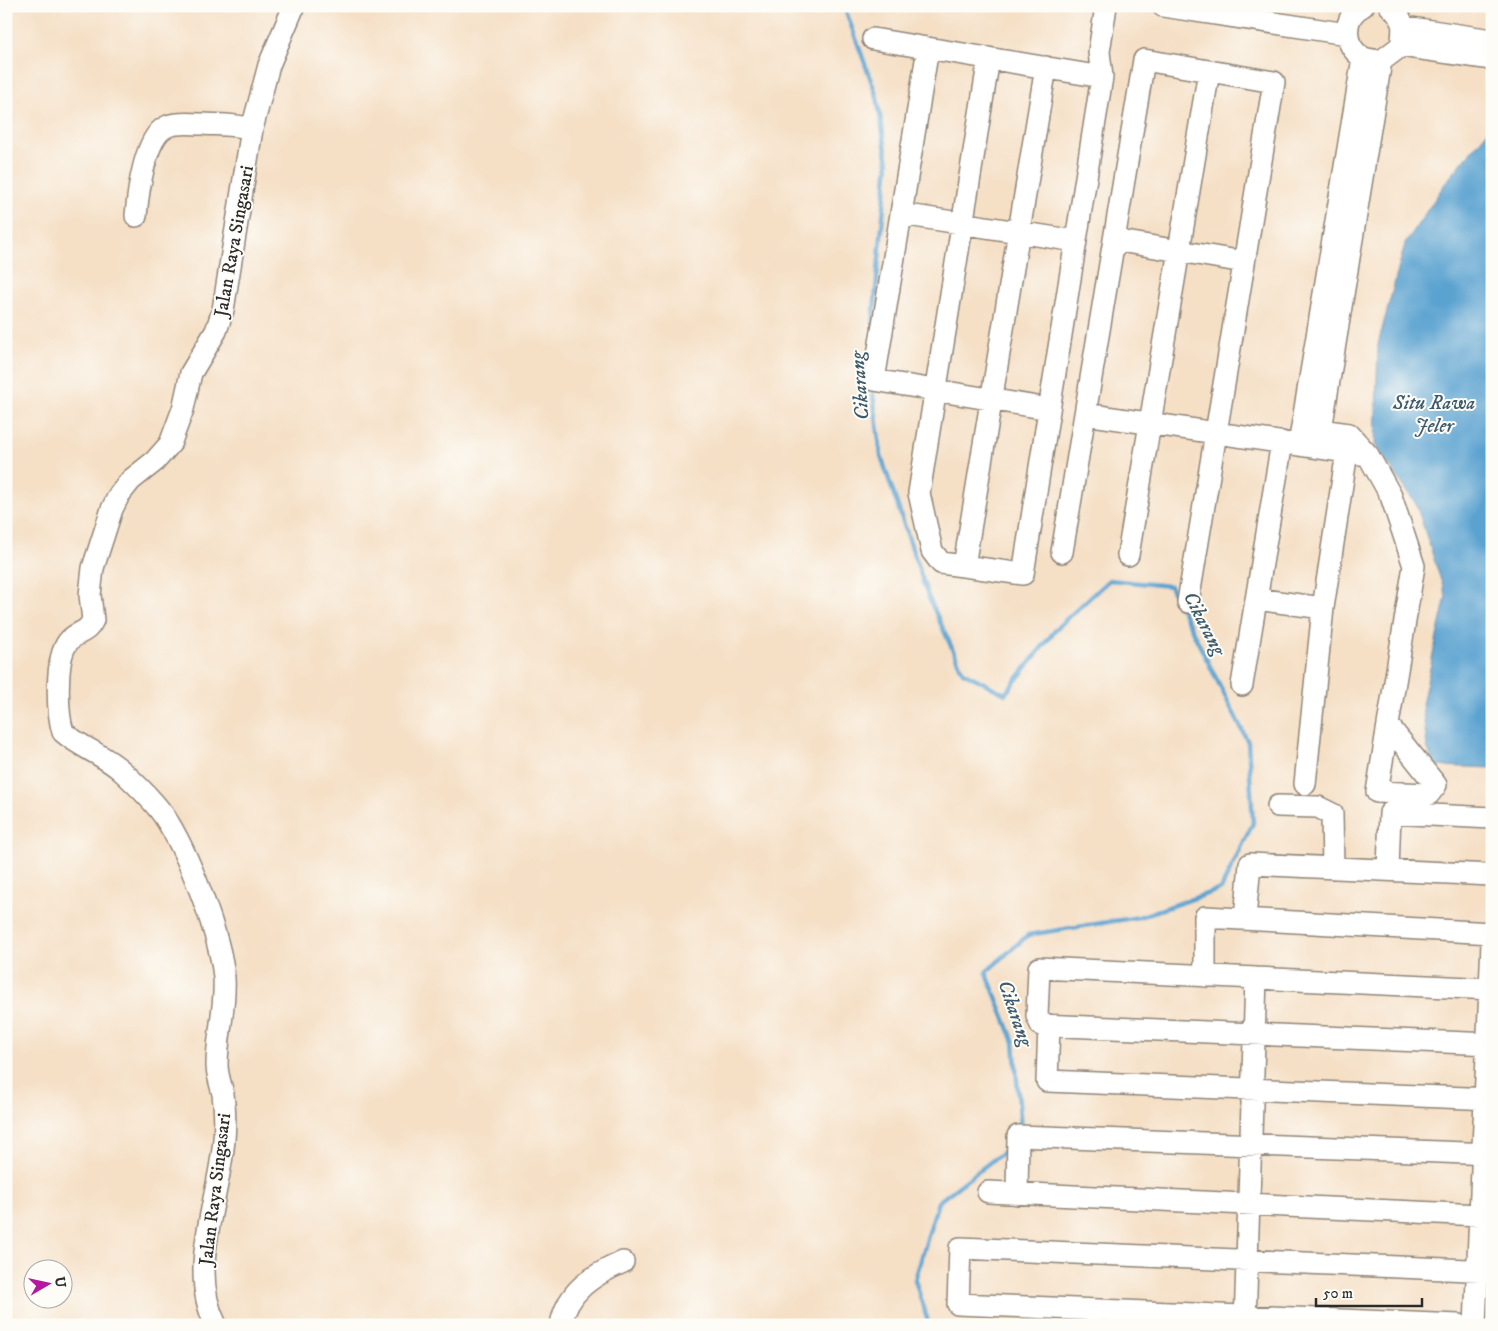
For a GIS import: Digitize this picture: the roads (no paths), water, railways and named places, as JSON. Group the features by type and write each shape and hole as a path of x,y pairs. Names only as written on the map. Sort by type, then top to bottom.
{"street":[{"name":"Jalan Raya Singasari","path":"216,1325 207,1308 203,1284 205,1255 221,1162 225,1110 217,1066 224,996 221,956 196,883 171,828 163,816 122,770 81,747 63,732 59,713 58,675 60,658 67,643 72,637 83,633 93,620 90,596 94,568 118,495 131,480 155,461 170,444 183,409 191,373 216,331 228,289 252,129 269,65 294,6"},
{"path":"989,58 919,494 932,551 941,563 1023,574 1102,76 1099,52 1106,6"},
{"path":"1163,6 1353,20"},
{"path":"1257,6 1353,20"},
{"path":"1390,6 1399,14 1403,37"},
{"path":"1353,20 1352,48 1372,59"},
{"path":"1403,37 1492,59"},
{"path":"1242,685 1256,598 1317,397 1372,59 1403,37 1492,40"},
{"path":"873,39 1102,76"},
{"path":"928,48 874,380 1049,409"},
{"path":"1062,552 1144,60 1274,82 1188,602"},
{"path":"964,566 1046,67"},
{"path":"1128,555 1208,70"},
{"path":"136,216 138,196 152,139 160,130 169,125 182,124 226,124 252,129"},
{"path":"901,214 1076,241"},
{"path":"1114,240 1244,262"},
{"path":"1086,414 1216,432 1305,441 1349,434 1358,453 1391,496 1414,566 1388,725"},
{"path":"1305,784 1323,608 1358,453"},
{"path":"1256,598 1323,608"},
{"path":"1278,806 1318,807 1332,814 1333,868"},
{"path":"1388,870 1390,813 1492,818"},
{"path":"1245,918 1250,864 1492,875"},
{"path":"1205,976 1205,917 1492,933"},
{"path":"1475,1325 1484,1271 1492,943"},
{"path":"1490,1044 1041,1025 1037,1016 1039,968 1491,989"},
{"path":"1245,1320 1256,978"},
{"path":"1049,1025 1047,1081 1488,1099"},
{"path":"1016,1194 1018,1136 1487,1154"},
{"path":"988,1192 1486,1215"},
{"path":"1459,1325 1077,1317 958,1304 960,1248 1484,1271"},
{"path":"561,1325 562,1315 573,1294 600,1272 623,1262"}],"water":[{"name":"Situ Rawa Jeler","path":"1492,126 1492,768 1435,766 1427,747 1422,704 1446,596 1416,504 1375,445 1378,344 1405,244 1446,182"}],"waterway":[{"name":"Cikarang","path":"844,6 877,97 888,163 873,322"},
{"name":"Cikarang","path":"872,385 881,456 928,596 963,672 1005,694 1058,627 1109,580 1170,586 1248,742 1253,823 1221,889 1139,917 1028,935 986,972 1014,1042 1021,1130"},
{"name":"Cikarang","path":"929,1325 915,1280 938,1202 1010,1147"}]}
